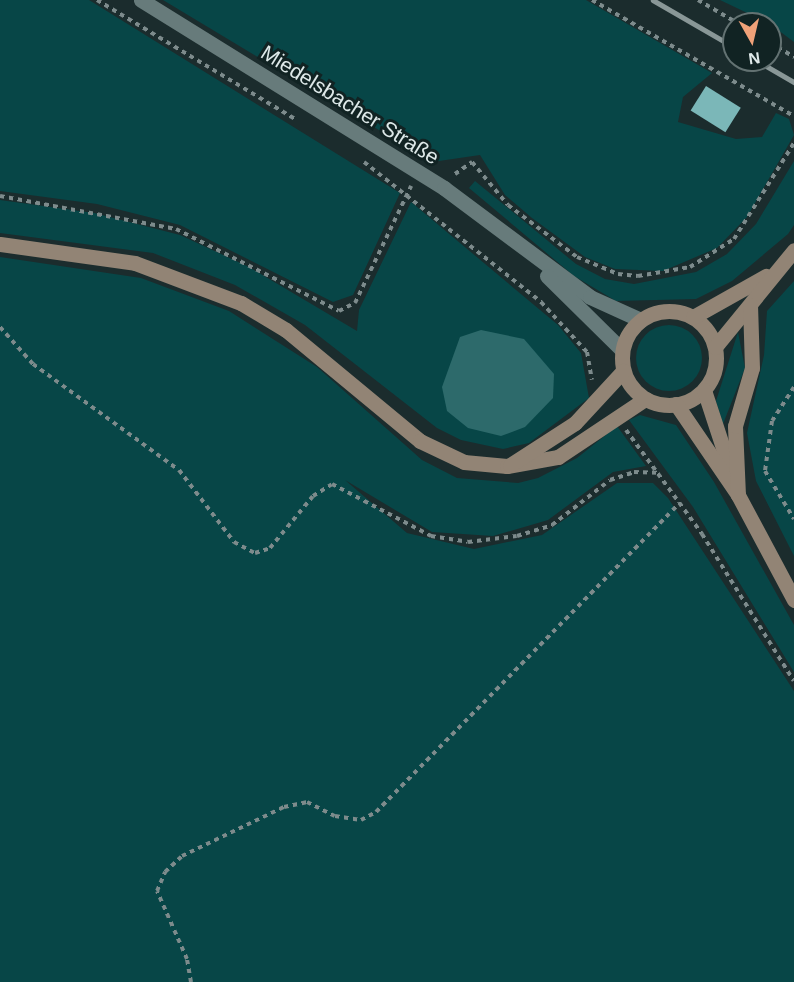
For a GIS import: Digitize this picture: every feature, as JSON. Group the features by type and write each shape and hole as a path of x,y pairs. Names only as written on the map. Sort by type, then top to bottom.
{"main road":[{"path":"0,243 135,263 189,279 286,330 420,441 464,462 507,466 558,457 645,399"},
{"path":"715,347 750,306 771,273 794,250"},
{"path":"693,317 771,273"},
{"path":"738,495 735,426 752,368 750,306"},
{"path":"666,311 693,317 715,347 716,362 704,390 676,404 645,399 623,371 622,350 641,320 666,311"},
{"path":"507,466 575,423 623,371"},
{"path":"704,390 738,495"},
{"path":"676,404 738,495 794,600"}],"street":[{"name":"Miedelsbacher Straße","path":"141,0 444,188 529,256"},
{"path":"529,256 590,297 641,320"},
{"path":"529,256 622,350"}],"path":[{"path":"97,0 306,126"},
{"path":"592,0 794,116"},
{"path":"698,0 722,14"},
{"path":"444,188 464,163 472,162 508,205 577,257 618,274 665,273 715,255 734,240 794,143"},
{"path":"355,155 493,260 576,337 587,352 593,389"},
{"path":"0,196 177,229 339,311 355,303 406,193 421,174"},
{"path":"0,327 33,364 180,470 234,542 255,553 270,548 313,496 332,484 431,536 468,542 517,536 552,525 610,480 634,472 659,474"},
{"path":"794,387 772,421 765,471 794,519"},
{"path":"621,424 680,502 794,681"},
{"path":"191,982 187,959 157,891 165,872 182,856 284,807 307,802 335,816 361,820 376,812 680,502"}],"shaded area":[{"path":"0,0 89,0 400,193 353,295 333,302 180,225 97,204 0,191"},
{"path":"163,0 586,0 712,73 683,97 678,122 736,139 762,137 776,113 789,119 794,135 747,217 717,248 663,271 615,269 585,257 532,218 505,195 480,155 432,162"},
{"path":"720,0 794,0 794,42 782,33 782,12 745,12"},
{"path":"794,161 794,225 788,234 732,281 696,299 616,301 574,276 469,188 475,181 576,264 605,279 634,284 696,272 727,254 756,224"},
{"path":"0,200 94,213 180,235 249,267 357,331 359,310 411,202 558,325 581,353 589,398 529,443 503,449 461,440 437,428 305,325 235,285 153,253 0,233"},
{"path":"0,257 141,278 229,311 317,367 422,460 457,478 518,483 538,478 577,458 617,426 646,466 613,472 548,520 493,536 432,532 345,480 407,533 474,549 542,535 617,483 653,483 668,498 794,691 794,982 0,982"},
{"path":"794,281 794,556 756,481 747,433 764,355 767,311"},
{"path":"669,325 681,328 692,335 699,346 702,358 699,370 692,381 681,388 669,391 657,388 646,381 639,370 636,358 639,346 646,335 657,328"},
{"path":"481,330 524,339 554,374 553,398 525,427 501,436 468,428 447,411 442,387 460,337"},
{"path":"738,332 745,368 723,424 716,401"},
{"path":"640,415 676,425 714,482 794,625 794,672 693,507 629,420"}],"building":[{"path":"706,86 741,108 725,132 691,111"}],"railway":[{"path":"653,0 722,40"},
{"path":"777,72 794,82"}]}
